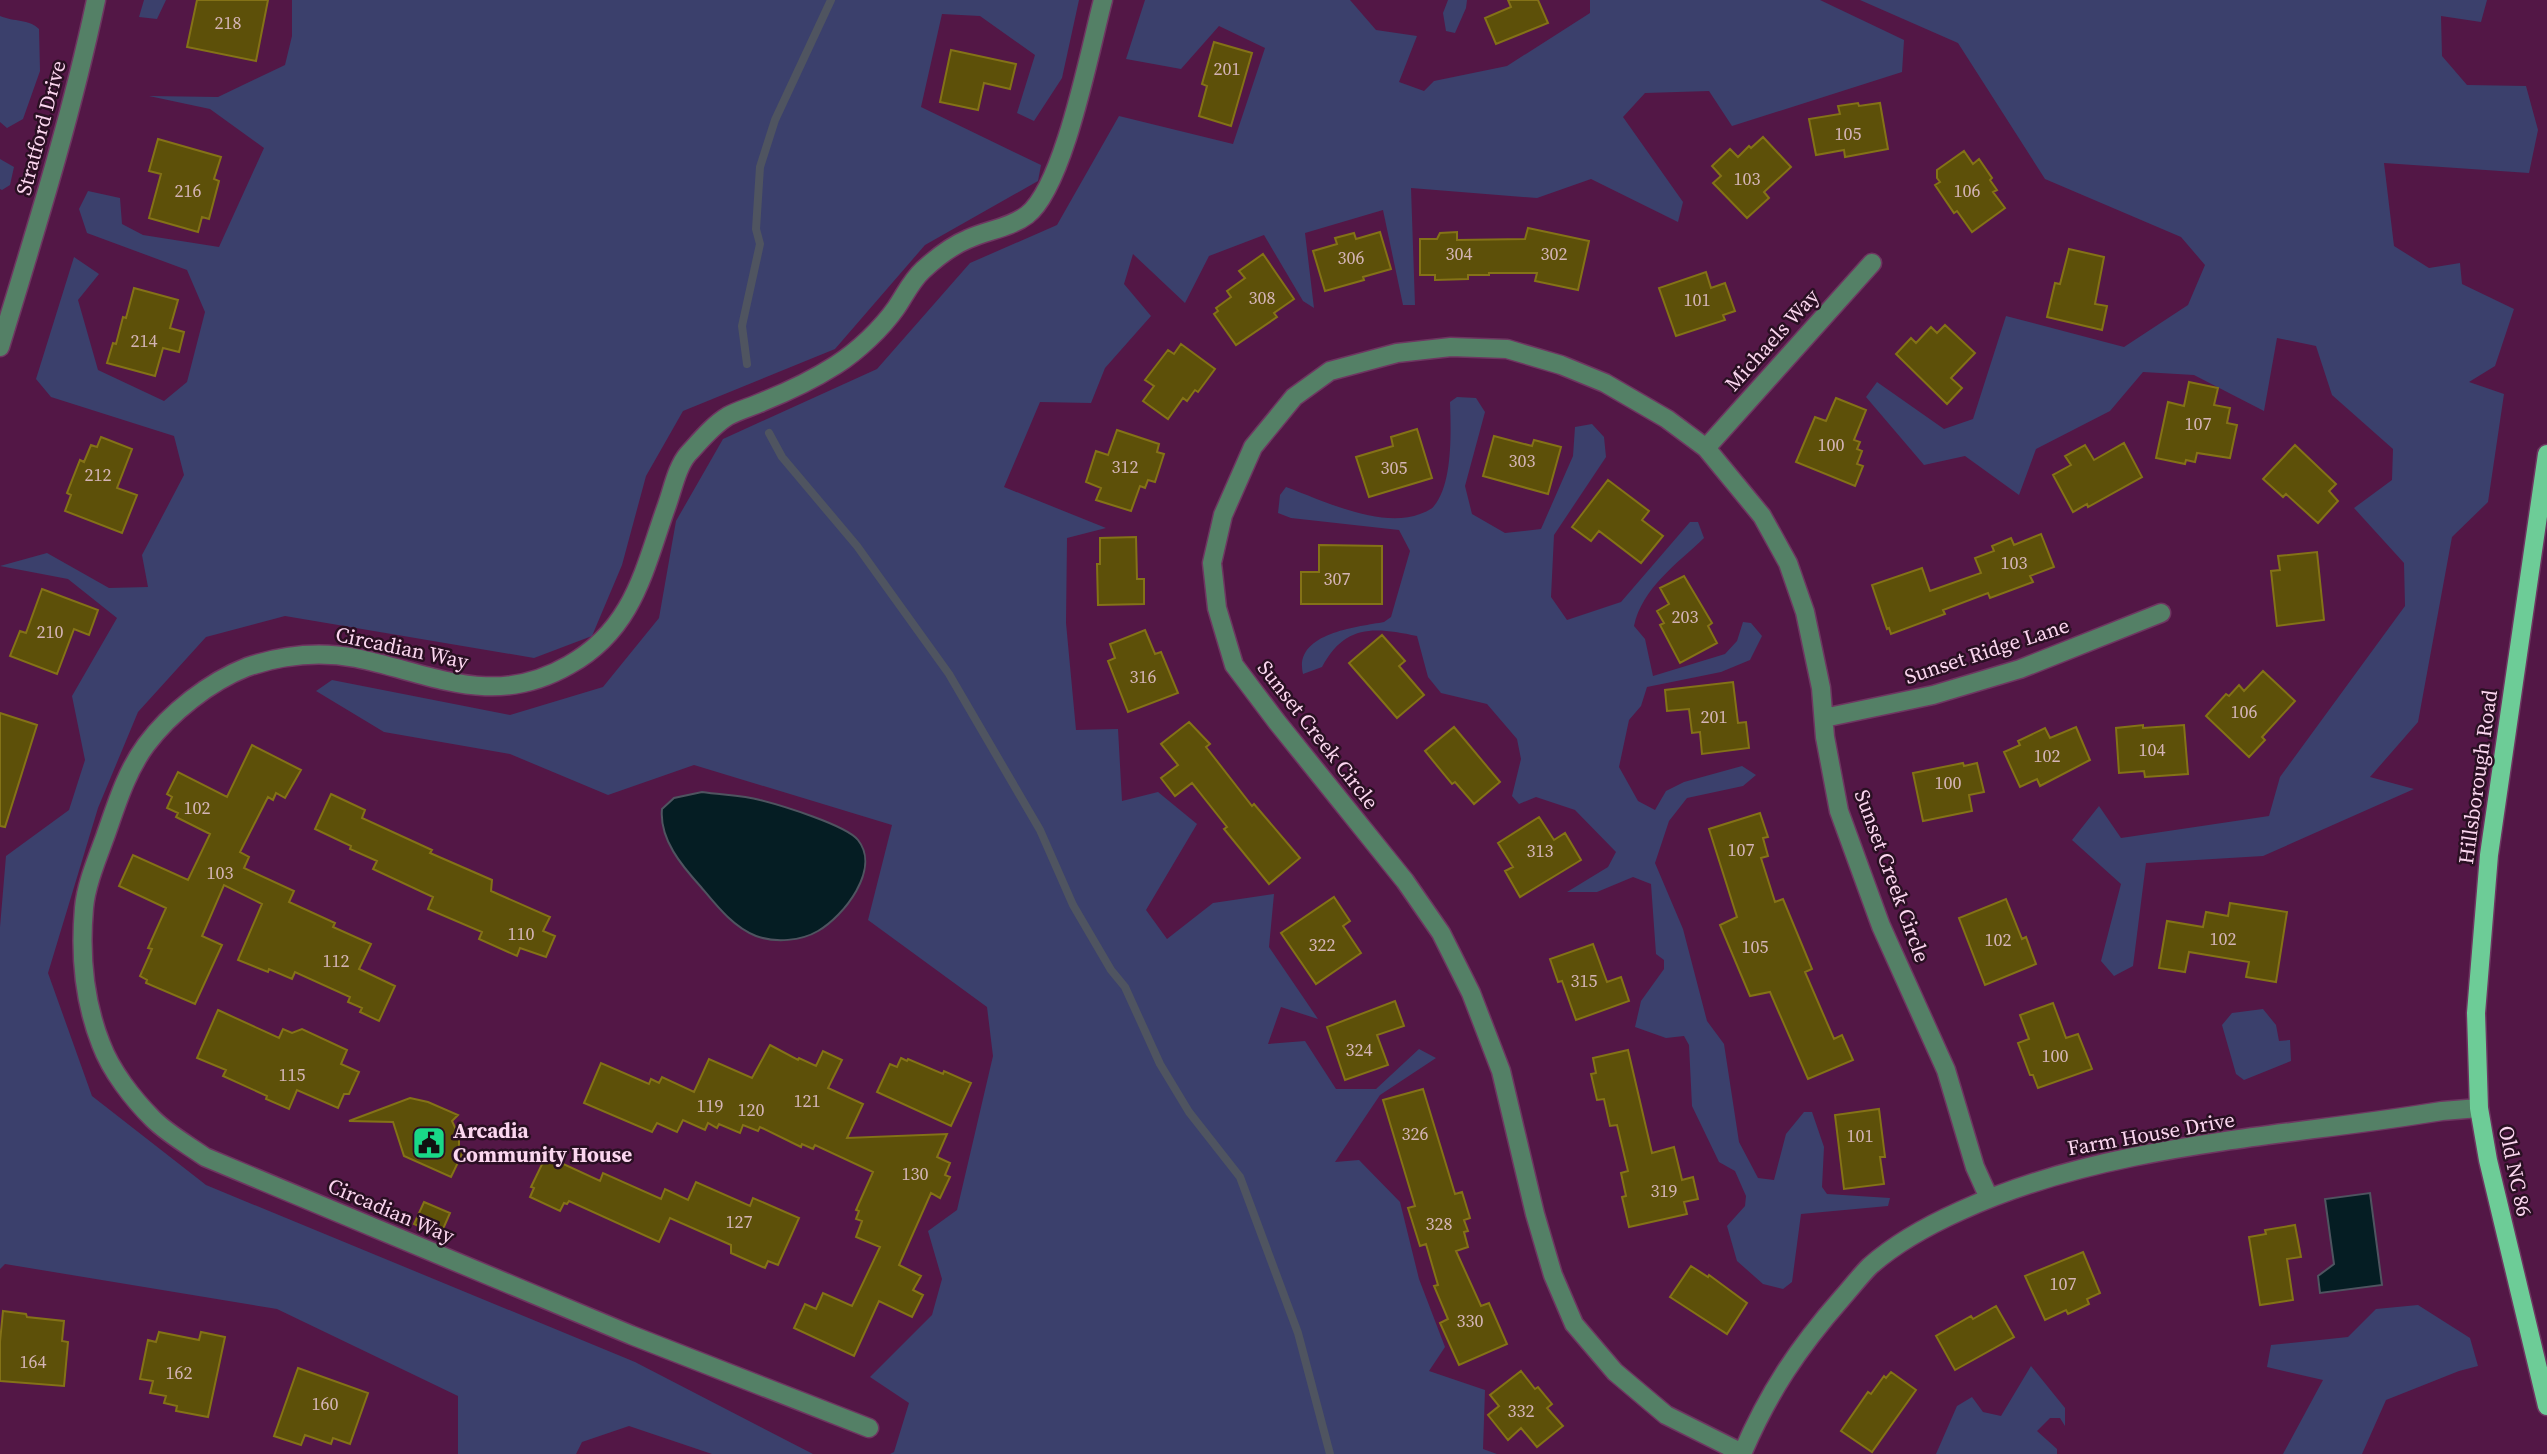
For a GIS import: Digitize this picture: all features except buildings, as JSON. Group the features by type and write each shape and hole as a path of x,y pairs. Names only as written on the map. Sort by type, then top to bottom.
{"main road":[{"name":"Hillsborough Road","path":"2479,1108 2476,1013 2489,855 2547,454"},
{"name":"Old NC 86","path":"2479,1108 2488,1160 2547,1406"}],"street":[{"name":"Stratford Drive","path":"0,347 46,201 96,0"},
{"name":"Circadian Way","path":"869,1429 607,1325 205,1157 154,1121 122,1083 101,1047 88,997 82,959 84,903 121,791 144,747 169,720 203,692 242,669 280,657 323,654 353,658 463,685 505,687 541,679 572,664 594,647 615,628 633,600 683,460 691,451 727,417 836,365 894,311 917,275 938,257 968,239 1024,218 1036,207 1050,184 1063,152 1103,0"},
{"name":"Michaels Way","path":"1706,448 1872,263"},
{"name":"Sunset Creek Circle","path":"1742,1453 1666,1415 1615,1372 1574,1324 1549,1263 1501,1071 1471,993 1441,933 1405,881 1234,665 1217,608 1212,563 1223,515 1253,447 1294,397 1331,371 1397,354 1451,347 1507,349 1561,365 1605,383 1667,419 1706,448 1762,516 1788,564 1805,612 1821,688 1839,811 1881,926 1946,1070 1975,1167 1989,1198"},
{"name":"Sunset Ridge Lane","path":"1824,719 1933,695 2020,668 2161,613"},
{"name":"Farm House Drive","path":"1742,1453 1779,1378 1817,1326 1871,1266 1924,1228 1989,1198 2069,1171 2134,1156 2442,1111 2479,1108"}],"shaded area":[{"path":"144,0 166,0 157,19 139,17"},
{"path":"292,0 1079,0 1062,78 1034,121 1017,113 1035,55 980,16 942,14 921,107 1041,165 1038,181 925,245 835,349 683,411 646,476 622,565 592,636 534,658 285,616 206,637 138,712 98,808 48,973 92,1096 206,1185 635,1362 813,1454 712,1454 629,1426 582,1442 576,1454 458,1454 458,1396 277,1309 5,1264 0,1269 0,927 6,856 69,810 85,760 72,696 117,618 68,579 0,566 47,553 109,588 148,587 142,555 184,475 174,436 51,397 36,379 74,257 99,274 78,300 98,370 164,401 187,382 205,312 187,270 87,233 79,209 88,191 120,198 122,224 143,235 219,247 264,148 210,109 149,96 218,97 285,65 292,36"},
{"path":"1145,0 1350,0 1376,30 1417,36 1399,82 1424,91 1434,81 1507,66 1590,13 1590,0 1820,0 1904,40 1902,72 1732,126 1709,91 1645,93 1623,117 1683,202 1678,222 1591,179 1537,198 1411,188 1415,305 1403,305 1383,210 1305,233 1314,308 1303,301 1264,235 1209,256 1185,303 1133,254 1124,284 1151,316 1105,368 1091,403 1040,402 1004,487 1106,528 1067,538 1066,623 1076,730 1118,729 1122,801 1158,792 1197,824 1146,910 1167,939 1213,903 1274,894 1269,947 1318,1019 1281,1007 1268,1044 1305,1041 1336,1089 1376,1089 1419,1049 1436,1058 1380,1095 1335,1162 1359,1160 1400,1202 1419,1279 1445,1347 1429,1371 1485,1390 1483,1449 1497,1454 890,1454 894,1452 909,1403 870,1377 932,1315 942,1279 928,1231 957,1210 993,1056 987,1007 868,920 892,825 694,765 608,795 510,754 384,732 316,691 332,680 510,715 603,687 659,618 676,521 723,439 877,369 970,263 1057,225 1119,116 1233,144 1265,48 1219,26 1181,69 1126,59"},
{"path":"1448,0 1467,0 1455,33 1446,31 1443,13"},
{"path":"1860,0 2487,0 2481,22 2441,16 2442,56 2467,85 2526,86 2538,130 2529,173 2384,163 2394,246 2429,268 2460,263 2462,284 2514,309 2495,366 2469,382 2504,394 2488,502 2452,537 2418,722 2370,777 2414,789 2263,856 2146,863 2133,966 2114,976 2101,961 2121,884 2072,840 2099,806 2121,838 2269,816 2280,777 2405,606 2404,563 2354,508 2392,480 2393,449 2332,395 2316,346 2277,338 2264,411 2194,375 2143,372 2110,411 2036,449 2019,495 1965,456 1924,465 1866,397 1877,382 1944,429 1973,419 2006,316 2124,347 2188,305 2205,265 2181,237 2045,179 1958,43"},
{"path":"0,16 31,24 39,29 40,71 23,119 7,128 0,122"},
{"path":"0,159 14,167 10,185 2,190 0,189"},
{"path":"1457,397 1476,398 1485,412 1465,486 1472,514 1505,533 1541,529 1573,456 1575,427 1592,424 1604,437 1606,457 1554,535 1551,597 1567,620 1621,602 1690,522 1698,522 1704,538 1653,588 1638,612 1634,626 1645,639 1653,676 1725,654 1737,641 1743,622 1751,623 1762,636 1750,660 1721,672 1647,687 1641,706 1629,720 1619,767 1638,801 1655,810 1666,791 1684,782 1742,766 1756,775 1743,786 1687,798 1669,821 1655,863 1683,929 1707,1021 1724,1044 1739,1142 1758,1178 1774,1180 1786,1134 1804,1112 1812,1112 1824,1147 1822,1187 1827,1194 1890,1198 1888,1206 1801,1214 1792,1282 1783,1289 1763,1284 1737,1261 1727,1226 1745,1206 1746,1196 1735,1171 1719,1162 1692,1106 1689,1045 1684,1036 1666,1038 1635,1027 1641,1001 1664,969 1664,960 1656,954 1651,884 1633,877 1597,892 1567,892 1608,867 1616,852 1575,810 1536,797 1519,804 1512,796 1521,759 1517,739 1487,704 1441,693 1428,677 1417,636 1387,631 1362,632 1340,643 1322,667 1303,674 1303,660 1308,649 1317,641 1330,634 1384,622 1391,617 1410,551 1399,530 1291,518 1278,513 1280,495 1286,487 1335,506 1388,518 1405,518 1430,510 1445,484 1450,456 1450,402"},
{"path":"702,792 746,797 769,803 812,816 851,834 858,840 864,852 865,864 862,878 848,903 818,931 796,939 763,938 732,921 686,870 664,831 662,809 674,798"},
{"path":"2263,1009 2276,1025 2279,1041 2290,1040 2291,1061 2244,1080 2236,1074 2222,1025 2232,1013"},
{"path":"2370,1193 2382,1285 2320,1293 2318,1276 2334,1264 2325,1199"},
{"path":"2418,1305 2470,1338 2478,1366 2386,1400 2362,1454 2283,1454 2323,1380 2267,1367 2271,1345 2348,1337 2376,1309"},
{"path":"2031,1366 2065,1408 2065,1426 2060,1418 2050,1418 2037,1431 2057,1449 2057,1454 1936,1454 1957,1406 1972,1397 1983,1412 2001,1416"}],"waterway":[{"path":"747,364 742,326 760,244 756,229 760,167 775,120 831,0"},
{"path":"769,433 782,457 857,546 949,674 1040,830 1073,905 1111,970 1125,987 1160,1064 1189,1112 1240,1177 1298,1333 1330,1454"}],"place":[{"name":"Arcadia Community House","path":"429,1143"}]}
